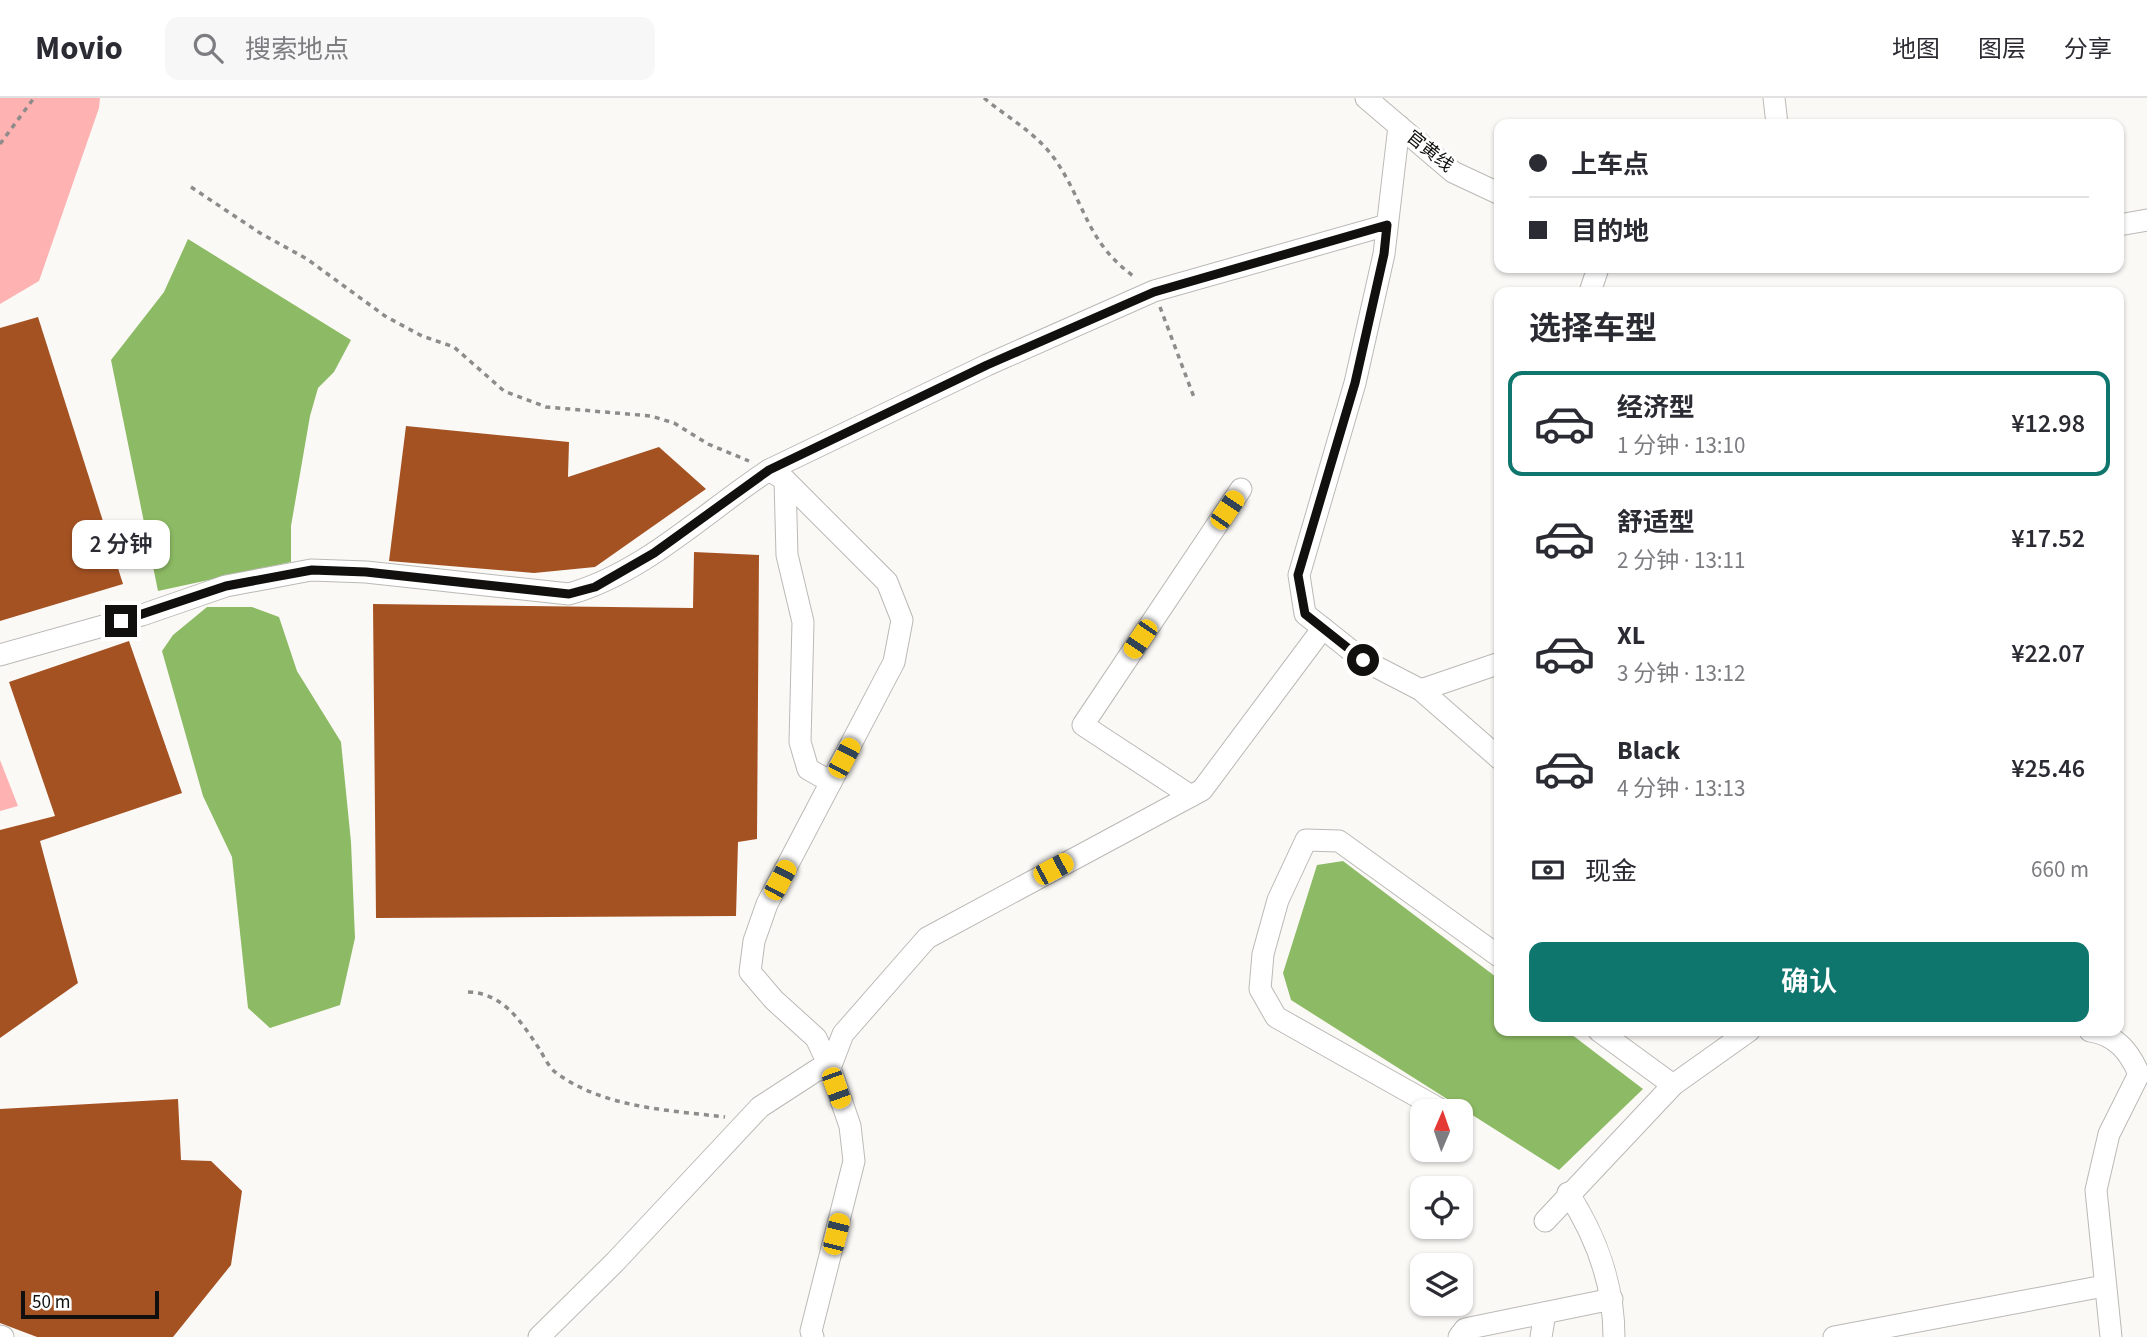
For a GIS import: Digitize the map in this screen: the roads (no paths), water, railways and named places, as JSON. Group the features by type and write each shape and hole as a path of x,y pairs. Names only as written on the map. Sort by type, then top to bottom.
{"street":[{"name":"官黄线","path":"1366,98 1453,172 1494,191"},
{"path":"1774,98 1776,119"},
{"path":"1399,126 1384,254 1355,383 1298,575 1305,614 1363,660 1421,690 1494,754"},
{"path":"2124,224 2147,220"},
{"path":"0,655 142,615 226,586 312,570 366,572 569,594 595,587 777,475 987,365 1154,292 1387,225"},
{"path":"777,475 887,582 902,620 894,662 767,904 754,941 750,972 774,1000 816,1038 830,1068 850,1126 854,1161 811,1331 813,1337"},
{"path":"777,475 787,555 803,622 800,742 808,769 831,782"},
{"path":"1191,796 1083,725 1241,489"},
{"path":"830,1068 843,1034 927,938 1202,790 1323,628"},
{"path":"1421,690 1494,665"},
{"path":"1422,1099 1276,1017 1260,989 1262,954 1278,900 1306,839 1339,841 1494,953"},
{"path":"1606,1036 1673,1085"},
{"path":"1545,1221 1568,1193 1673,1085 1742,1036"},
{"path":"2105,1036 2129,1049 2139,1074 2109,1134 2096,1190 2111,1337"},
{"path":"539,1337 615,1262 760,1107 817,1070 830,1068"},
{"path":"1568,1193 1589,1224 1612,1298 1614,1337"},
{"path":"1833,1337 2104,1286"},
{"path":"1459,1337 1465,1329 1612,1298"},
{"path":"1541,1337 1545,1313"}]}
